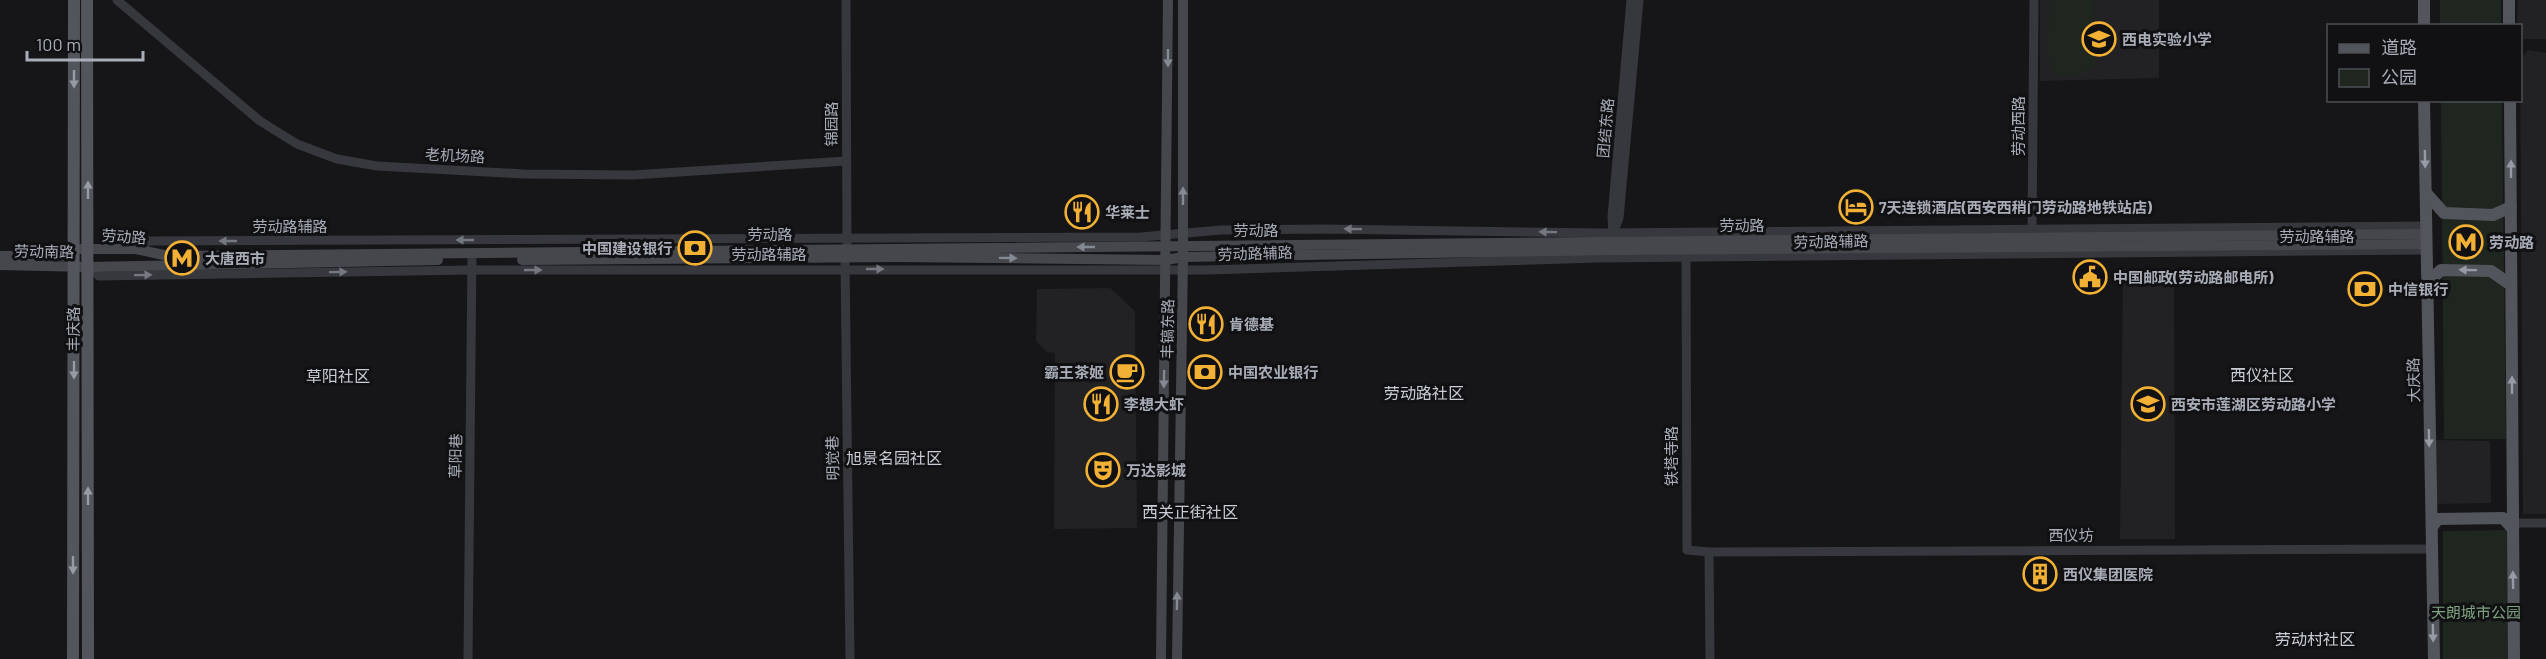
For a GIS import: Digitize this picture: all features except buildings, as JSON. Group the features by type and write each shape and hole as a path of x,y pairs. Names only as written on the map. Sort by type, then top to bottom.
{"main road":[{"name":"丰庆路","path":"73,659 74,0"},
{"name":"丰庆路","path":"87,0 88,659"},
{"name":"丰镐东路","path":"1161,659 1168,0"},
{"name":"丰镐东路","path":"1177,659 1183,269 1184,0"},
{"path":"2424,0 2424,24"},
{"path":"2509,0 2509,24"},
{"name":"大庆路","path":"2424,102 2434,659"},
{"path":"2510,102 2514,659"},
{"path":"2426,193 2444,213 2493,215 2511,207"},
{"name":"劳动路","path":"88,267 1166,247 1183,251 2425,238"},
{"name":"劳动南路","path":"0,256 63,256 74,249 88,249"},
{"name":"劳动路","path":"88,249 136,249 168,256 472,261"},
{"name":"劳动路","path":"846,253 1166,265 1183,251"},
{"name":"劳动南路","path":"0,265 88,267"},
{"path":"2426,284 2441,270 2491,270 2511,285"},
{"path":"2431,504 2437,511 2499,511 2513,499"},
{"path":"2432,527 2438,519 2503,518 2513,526"}],"street":[{"name":"老机场路","path":"117,0 260,121 297,144 337,159 377,166 524,174 633,175 846,161"},
{"name":"锦园路","path":"846,0 846,253"},
{"name":"团结东路","path":"1613,245 1612,217 1631,0"},
{"path":"1613,245 1620,218 1639,0"},
{"name":"劳动西路","path":"2032,242 2034,0"},
{"name":"劳动路辅路","path":"472,261 846,253 1141,237 1221,230 1324,229 1613,245 2425,238"},
{"name":"劳动路辅路","path":"136,249 149,242 846,253"},
{"name":"劳动路辅路","path":"1166,265 1183,269 1613,245"},
{"name":"铁塔寺路","path":"1686,245 1687,550 1709,552"},
{"name":"明觉巷","path":"846,253 850,659"},
{"name":"草阳巷","path":"468,659 472,261"},
{"path":"2513,526 2546,523"},
{"name":"西仪坊","path":"1709,552 2432,549"},
{"path":"1709,552 1710,659"}],"shaded area":[{"name":"西电实验小学","path":"2040,0 2159,0 2159,78 2040,81"},
{"path":"2518,0 2546,0 2546,39 2522,39 2522,24 2517,24"},
{"path":"2528,50 2546,53 2546,514 2523,514 2520,102 2522,58"},
{"name":"西安市莲湖区劳动路小学","path":"2174,268 2175,539 2120,539 2123,269"},
{"path":"1110,288 1135,311 1137,528 1054,529 1055,353 1047,352 1036,341 1037,289"},
{"path":"2434,440 2490,441 2491,503 2435,504"}],"green space":[{"path":"2049,0 2093,0 2095,66 2080,75 2053,73 2047,54"},
{"path":"2440,0 2501,0 2501,24 2440,24"},
{"path":"2441,102 2502,102 2506,439 2444,439"},
{"name":"天朗城市公园","path":"2509,530 2510,659 2443,659 2443,531"}],"place":[{"name":"西电实验小学","path":"2099,39"},
{"name":"7天连锁酒店(西安西稍门劳动路地铁站店)","path":"1856,207"},
{"name":"华莱士","path":"1082,212"},
{"name":"劳动路","path":"2466,242"},
{"name":"中国建设银行","path":"695,248"},
{"name":"大唐西市","path":"182,258"},
{"name":"中国邮政(劳动路邮电所)","path":"2090,277"},
{"name":"中信银行","path":"2365,289"},
{"name":"肯德基","path":"1206,324"},
{"name":"霸王茶姬","path":"1127,372"},
{"name":"中国农业银行","path":"1205,372"},
{"name":"李想大虾","path":"1101,404"},
{"name":"西安市莲湖区劳动路小学","path":"2148,404"},
{"name":"万达影城","path":"1103,470"},
{"name":"西仪集团医院","path":"2040,574"}],"district":[{"name":"西仪社区","path":"2262,374"},
{"name":"草阳社区","path":"338,375"},
{"name":"劳动路社区","path":"1424,392"},
{"name":"旭景名园社区","path":"894,457"},
{"name":"西关正街社区","path":"1190,511"},
{"name":"劳动村社区","path":"2315,638"}]}
